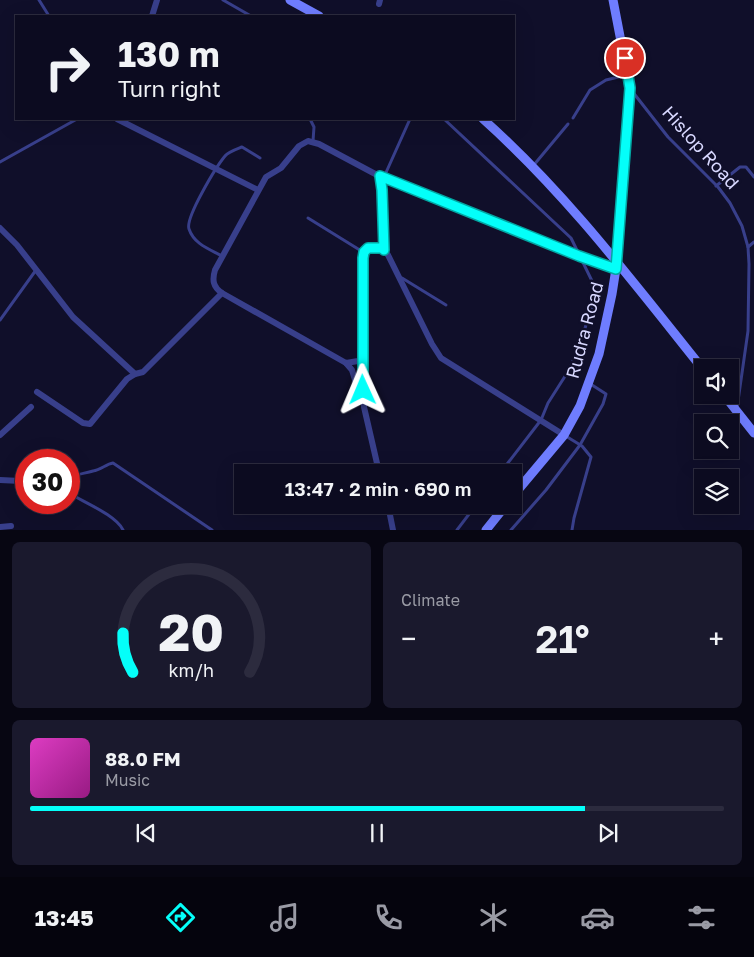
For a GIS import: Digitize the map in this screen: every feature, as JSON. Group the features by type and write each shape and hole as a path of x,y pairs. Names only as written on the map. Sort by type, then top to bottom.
{"street":[{"path":"152,15 157,0"},
{"path":"290,0 317,15"},
{"name":"Hislop Road","path":"613,0 630,88"},
{"name":"Rudra Road","path":"522,486 564,435 580,406 603,335 617,265 630,88"},
{"path":"119,120 258,190"},
{"path":"484,120 515,147 617,265 695,359"},
{"path":"378,464 364,407 352,370 346,363 217,289 213,277 222,256 266,177 281,168 298,146 308,141 313,141 382,177 579,256 617,265"},
{"path":"382,177 384,250 441,358 564,435"},
{"path":"0,228 17,245 73,317 135,374"},
{"path":"364,407 364,252 372,247 384,250"},
{"path":"38,392 87,425 94,421 125,381 135,374 143,372 222,292"},
{"path":"346,363 363,358"},
{"path":"731,404 754,432"},
{"path":"0,435 31,407"},
{"path":"0,480 15,481"},
{"path":"390,514 393,530"},
{"path":"486,530 499,514"},
{"path":"0,527 11,526"}],"lane":[{"path":"39,0 48,15"},
{"path":"223,0 249,15"},
{"path":"572,118 590,90 606,80 628,74"},
{"name":"Hislop Road","path":"630,88 668,137 730,203 742,226 748,247 749,264 748,331 737,411"},
{"path":"0,162 76,120"},
{"path":"310,120 314,127 313,141"},
{"path":"382,177 410,120"},
{"path":"445,120 571,238 593,284 592,306 573,361 548,403 541,420 507,464"},
{"path":"532,167 568,124"},
{"path":"222,256 196,241 188,228 191,213 216,169 227,154 242,147 260,158"},
{"path":"716,186 743,166 749,169 754,177"},
{"path":"308,218 364,252"},
{"path":"748,247 754,242"},
{"path":"0,320 36,270"},
{"path":"399,277 446,305"},
{"path":"511,530 580,445 605,398 606,394 604,391 588,382"},
{"path":"564,435 580,445 591,457 572,530"},
{"path":"80,473 93,472 113,463 212,530"},
{"path":"80,499 119,523 123,530"},
{"path":"457,530 469,514"}],"route":[{"path":"363,390 363,258 364,252 368,248 382,248 384,250 382,185 380,176 616,269 630,88 625,58"}]}
